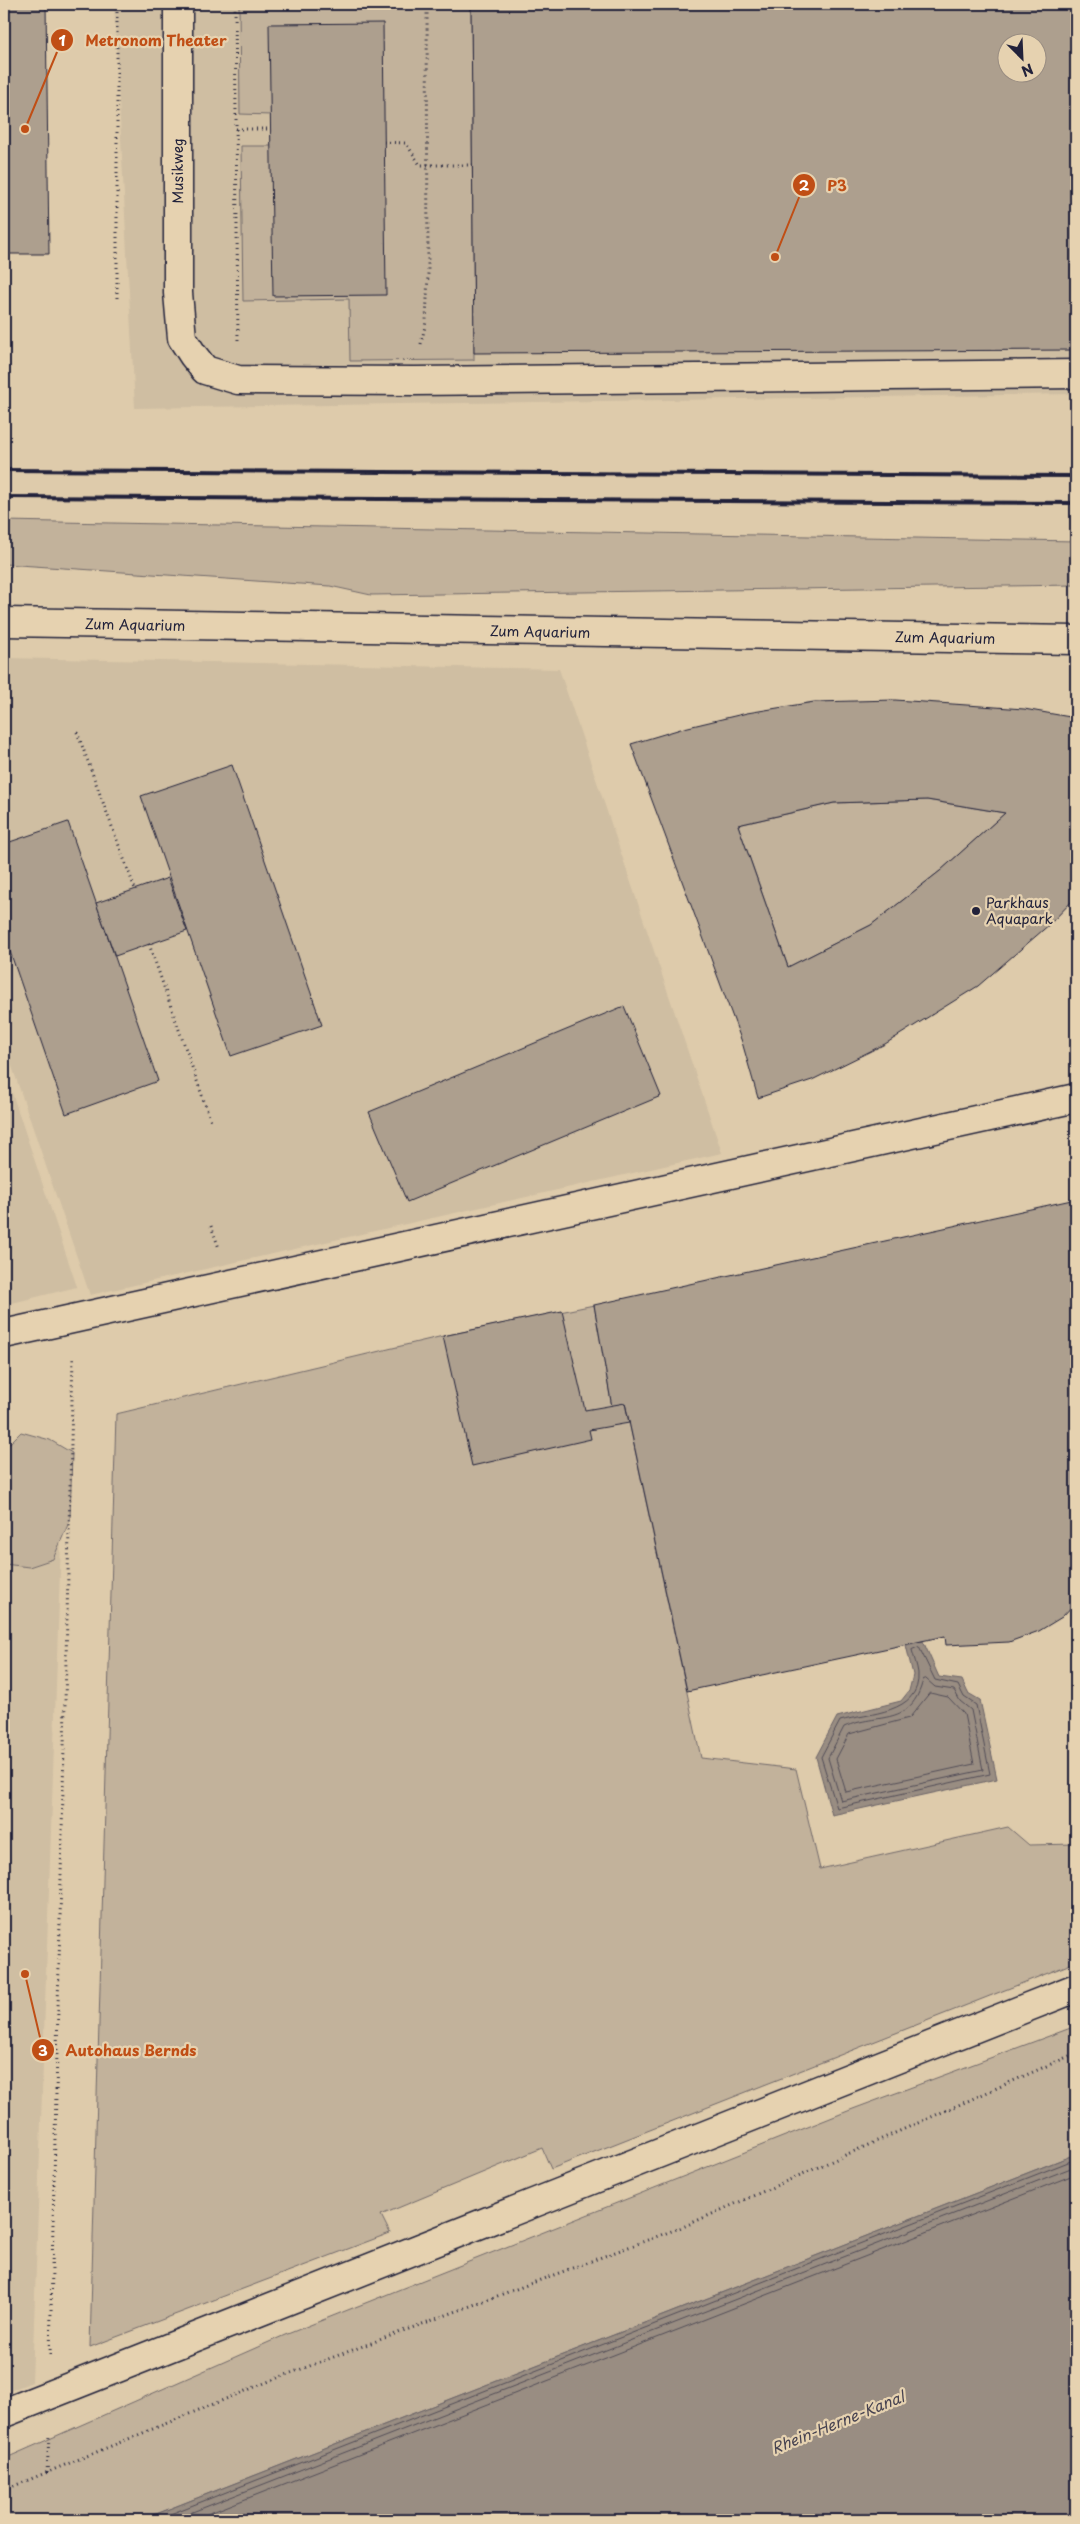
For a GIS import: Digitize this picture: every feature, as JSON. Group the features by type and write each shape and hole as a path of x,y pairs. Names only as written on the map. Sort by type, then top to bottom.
{"street":[{"name":"Musikweg","path":"178,4 178,293 182,338 205,370 238,380"},
{"path":"238,380 414,381 1076,374"},
{"name":"Zum Aquarium","path":"4,622 1076,640"},
{"path":"4,1334 230,1282 1076,1098"},
{"path":"4,2413 1076,1988"}],"path":[{"path":"117,4 117,298"},
{"path":"235,4 238,380"},
{"path":"414,381 426,322 428,165 427,4"},
{"path":"236,129 271,129"},
{"path":"384,142 406,143 420,165 473,165"},
{"path":"77,732 135,889"},
{"path":"149,944 211,1121"},
{"path":"47,2473 51,2394 74,1319"},
{"path":"4,2490 272,2380 685,2226 1076,2053"}],"shaded area":[{"path":"114,4 1076,4 1076,394 135,408"},
{"path":"239,4 471,4 474,360 350,361 349,299 243,301 241,146 271,146 271,115 240,114"},
{"path":"4,521 1076,541 1076,585 371,595 330,586 4,564"},
{"path":"4,658 559,669 722,1153 90,1295 4,1043"},
{"path":"927,800 1005,813 940,871 871,925 788,967 738,825 834,803"},
{"path":"4,1069 77,1287 4,1305"},
{"path":"594,1305 612,1407 625,1403 701,1758 796,1769 820,1869 1008,1827 1029,1845 1076,1844 1076,1962 551,2169 542,2148 381,2215 390,2233 90,2347 116,1414 443,1336"},
{"path":"21,1432 50,1440 72,1453 70,1520 53,1559 29,1567 4,1564 4,1449"},
{"path":"61,1541 32,2382 4,2393 4,1564 29,1567 53,1559"},
{"path":"1076,2026 1076,2154 141,2520 4,2520 4,2459 285,2335 853,2109"}],"water":[{"path":"923,1641 939,1677 962,1680 968,1693 980,1700 997,1779 832,1815 816,1757 837,1717 901,1701 909,1691 913,1675 906,1645"},
{"name":"Rhein-Herne-Kanal","path":"1076,2154 1076,2520 141,2520"}],"building":[{"path":"4,4 46,4 49,254 4,254"},
{"path":"471,4 1076,4 1076,350 474,353"},
{"path":"383,23 386,295 273,296 269,24"},
{"name":"Parkhaus Aquapark","path":"895,700 1024,709 1076,718 1076,897 1050,924 978,986 885,1044 812,1080 758,1098 742,1042 631,744 684,728 747,713 814,702","holes":["927,800 1005,813 940,871 871,925 788,967 738,825 834,803"]},
{"path":"232,765 322,1025 231,1056 141,796"},
{"path":"68,822 158,1081 66,1114 4,934 4,844"},
{"path":"168,878 187,931 115,956 96,903"},
{"path":"624,1006 661,1096 407,1202 369,1112"},
{"path":"1076,1199 1076,1602 1062,1617 1039,1631 1009,1642 946,1645 945,1636 687,1691 625,1403 612,1407 594,1305"},
{"path":"562,1311 585,1410 625,1403 629,1423 589,1430 591,1439 472,1466 443,1336"}],"railway":[{"path":"4,470 1076,476"},
{"path":"4,497 1076,503"}],"place":[{"name":"Metronom Theater","path":"25,129"},
{"name":"P3","path":"775,257"},
{"name":"Parkhaus Aquapark","path":"976,911"},
{"name":"Autohaus Bernds","path":"25,1974"}]}
